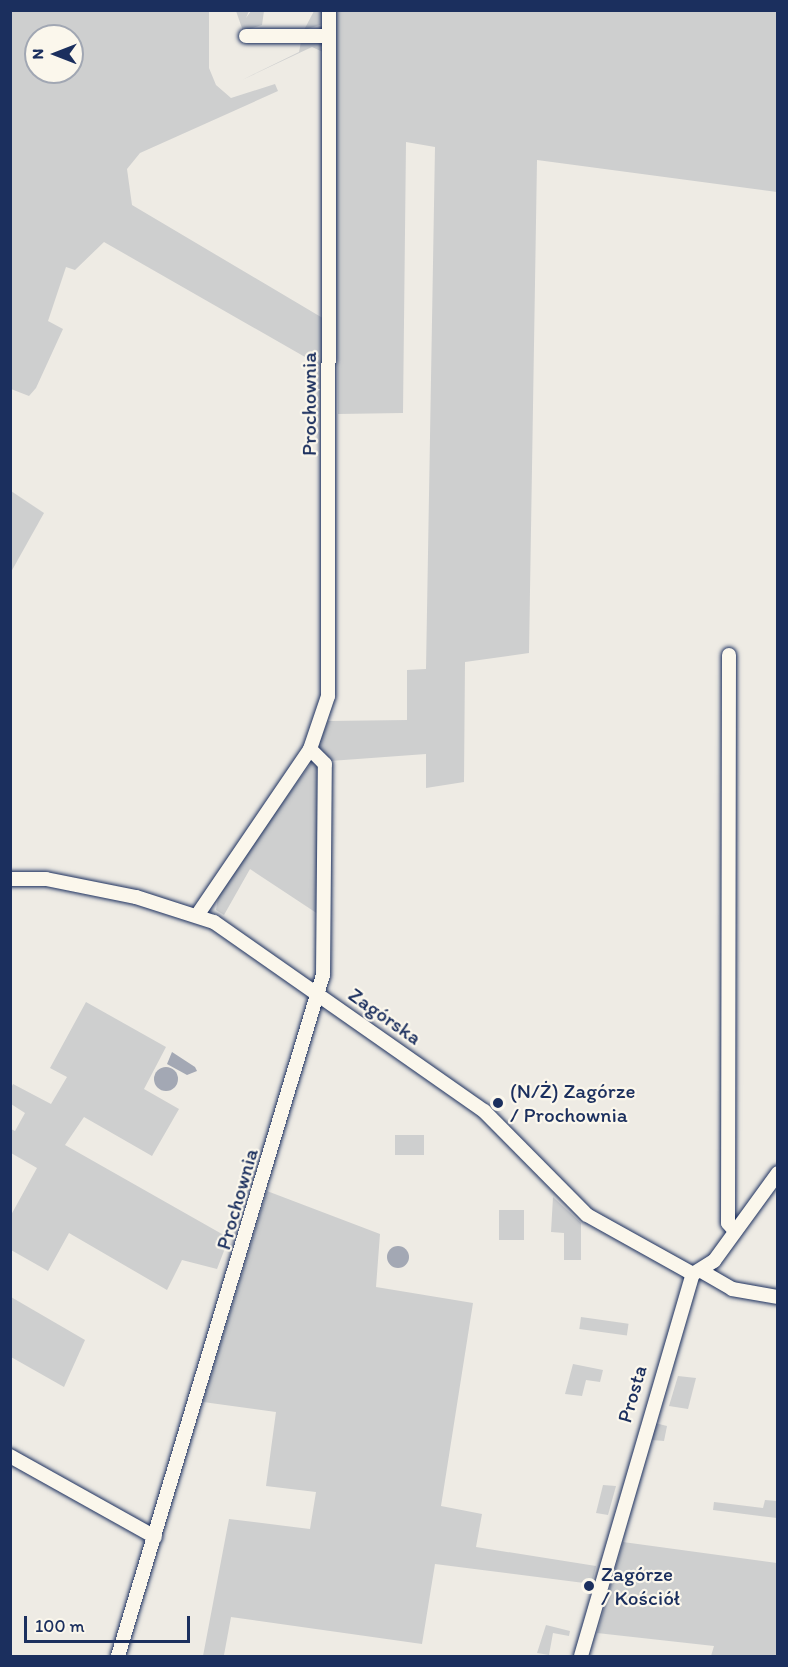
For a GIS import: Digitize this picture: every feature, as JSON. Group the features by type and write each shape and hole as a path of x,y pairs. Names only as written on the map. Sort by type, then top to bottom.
{"street":[{"name":"Prochownia","path":"198,914 310,749 325,713 329,679 329,10"},
{"path":"246,36 329,36"},
{"path":"729,655 728,1223 735,1230"},
{"name":"Prochownia","path":"118,1656 323,975 325,764 310,749"},
{"name":"Zagórska","path":"10,879 46,879 198,914 318,994 484,1112 587,1215 732,1289 777,1297"},
{"name":"Prosta","path":"580,1656 674,1322 698,1273 735,1230 777,1173"},
{"path":"10,1456 155,1537"}],"shaded area":[{"path":"11,11 209,11 209,68 216,85 231,98 275,84 278,91 140,153 127,169 132,205 326,320 326,369 104,242 75,270 66,267 48,321 63,329 36,388 29,396 11,389"},
{"path":"236,11 249,11 246,18 251,11 264,11 262,25 243,31"},
{"path":"314,11 325,11 323,24 304,30"},
{"path":"333,11 777,11 777,192 537,160 529,653 465,662 464,782 426,788 426,754 330,761 318,747 328,721 407,720 407,670 426,669 435,147 406,142 403,413 338,414"},
{"path":"301,42 319,42 323,52 312,47 242,80 299,52"},
{"path":"11,491 44,513 11,572"},
{"path":"314,759 319,762 318,914 250,869 224,915 216,910 219,891"},
{"path":"86,1002 166,1047 144,1089 179,1109 152,1156 84,1117 65,1145 229,1238 217,1269 182,1260 167,1290 69,1233 48,1271 11,1250 11,1215 37,1168 11,1153 11,1129 15,1131 25,1113 11,1104 11,1088 13,1084 51,1104 67,1077 50,1068"},
{"path":"172,1052 195,1067 197,1071 187,1075 167,1064"},
{"path":"166,1067 175,1070 178,1079 175,1088 166,1091 157,1088 154,1079 157,1070"},
{"path":"395,1135 424,1135 424,1155 395,1155"},
{"path":"267,1191 380,1234 376,1287 473,1303 441,1506 482,1514 476,1547 596,1566 592,1584 435,1564 422,1644 231,1617 224,1655 232,1656 203,1656 229,1519 310,1529 316,1492 266,1486 276,1412 203,1402"},
{"path":"553,1197 581,1223 581,1260 564,1260 564,1233 551,1232"},
{"path":"499,1210 524,1210 524,1240 499,1240"},
{"path":"398,1246 406,1249 409,1257 406,1265 398,1268 390,1265 387,1257 390,1249"},
{"path":"11,1297 85,1340 64,1387 11,1357"},
{"path":"581,1317 629,1324 627,1336 579,1329"},
{"path":"573,1364 603,1370 600,1382 586,1380 582,1396 565,1394"},
{"path":"678,1376 696,1378 688,1409 669,1406"},
{"path":"655,1423 667,1426 664,1441 652,1440"},
{"path":"603,1485 616,1486 608,1515 596,1513"},
{"path":"765,1500 777,1501 777,1518 713,1510 714,1502 763,1508"},
{"path":"623,1542 777,1563 777,1656 711,1656 714,1646 597,1633"},
{"path":"546,1625 570,1631 569,1636 553,1633 549,1655 537,1653"}],"place":[{"name":"(N/Ż) Zagórze / Prochownia","path":"498,1103"},
{"name":"Zagórze / Kościół","path":"589,1586"}]}
